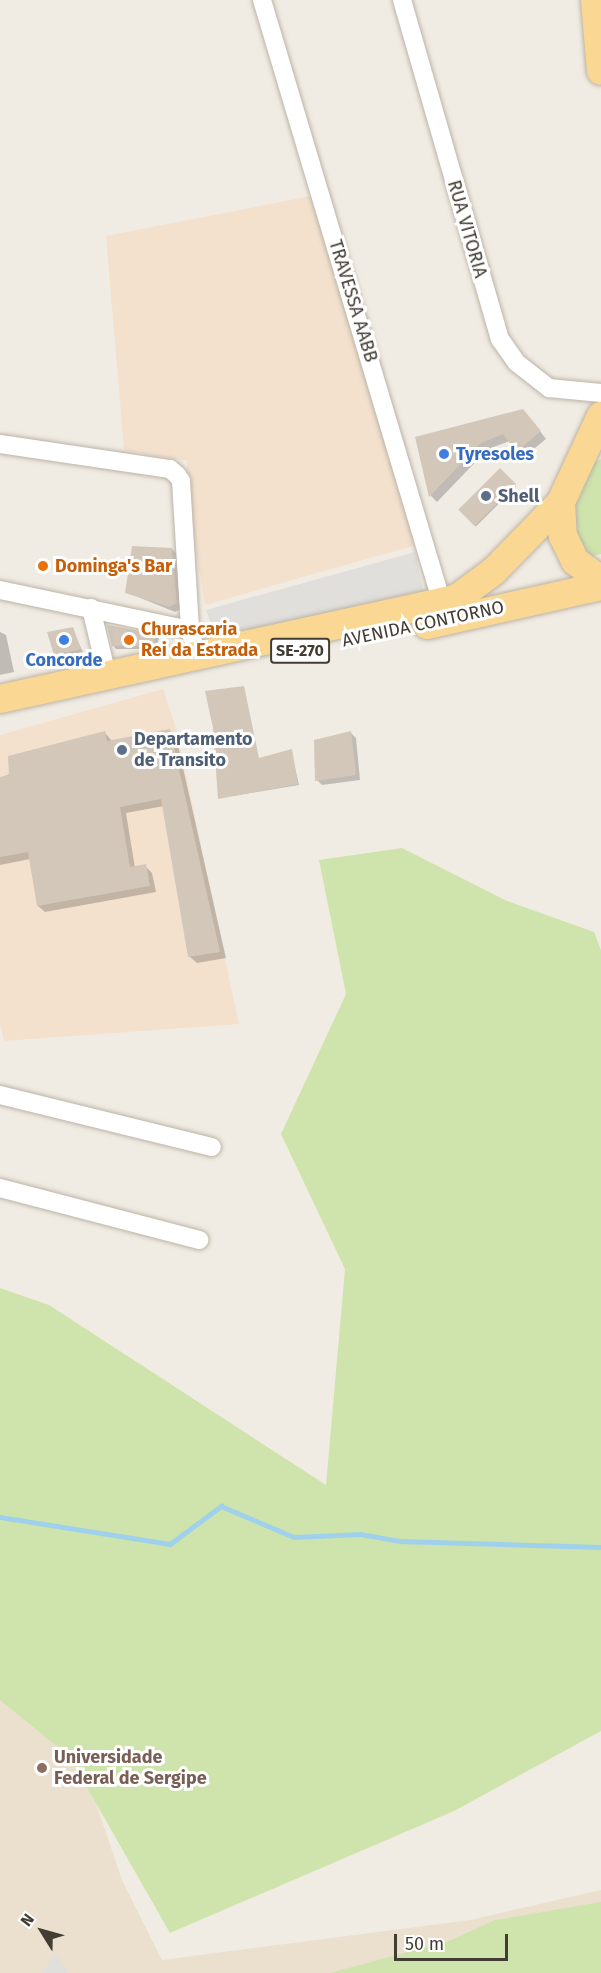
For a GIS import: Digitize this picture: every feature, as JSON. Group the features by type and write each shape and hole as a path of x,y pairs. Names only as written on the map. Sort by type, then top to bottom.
{"main road":[{"path":"595,0 601,71"},
{"path":"579,466 601,416"},
{"name":"SE-270","path":"449,601 494,571 561,502 579,466 601,447"},
{"path":"561,502 563,536 575,561 601,580"},
{"name":"AVENIDA CONTORNO","path":"0,717 170,677 601,586"},
{"name":"AVENIDA CONTORNO","path":"0,699 108,675 193,641 449,601"}],"street":[{"name":"TRAVESSA AABB","path":"262,0 449,601"},
{"name":"RUA VITORIA","path":"402,0 500,339 517,363 549,388 601,393"},
{"path":"0,444 170,470 177,475 181,481 193,641 91,608 0,590"},
{"path":"91,608 108,675"},
{"path":"0,1095 212,1147"},
{"path":"0,1188 199,1240"}],"shaded area":[{"path":"326,193 420,544 205,605 187,496 187,461 124,450 106,236"},
{"path":"415,552 425,600 216,639 206,610"},
{"path":"163,689 176,728 239,1024 4,1041 0,1022 0,735"},
{"name":"Universidade Federal de Sergipe","path":"0,1537 46,1656 122,1880 162,1960 470,1920 601,1890 601,1973 0,1973"},
{"path":"56,1952 68,1973 42,1973"}],"green space":[{"path":"601,459 601,554 583,558 571,526 572,506 593,463"},
{"path":"402,848 507,901 594,932 601,950 601,1731 454,1811 170,1933 69,1756 0,1700 0,1288 49,1305 326,1485 345,1269 281,1134 346,994 319,860"},
{"path":"601,1902 601,1973 330,1973 449,1941 495,1920"}],"building":[{"name":"Tyresoles","path":"523,409 541,431 516,452 503,434 481,443 429,497 415,437"},
{"name":"Shell","path":"500,468 516,484 475,526 458,510"},
{"path":"132,546 172,548 177,603 169,607 125,593"},
{"name":"Churascaria Rei da Estrada","path":"107,625 157,634 152,646 112,646"},
{"name":"Concorde","path":"73,627 81,649 54,655 47,632"},
{"path":"244,686 259,758 292,749 298,784 218,799 213,728 205,691"},
{"path":"170,729 220,952 188,957 161,799 120,807 130,867 146,864 150,886 37,906 28,852 0,857 0,777 9,775 8,756 105,731 107,741"},
{"path":"351,731 356,775 315,781 314,740"}],"waterway":[{"path":"0,1517 170,1544 221,1506 294,1537 360,1534 400,1541 601,1547"}],"place":[{"name":"Tyresoles","path":"444,454"},
{"name":"Shell","path":"486,496"},
{"name":"Dominga's Bar","path":"43,566"},
{"name":"Concorde","path":"64,640"},
{"name":"Churascaria Rei da Estrada","path":"129,640"},
{"name":"Departamento de Transito","path":"122,750"},
{"name":"Universidade Federal de Sergipe","path":"42,1768"}]}
